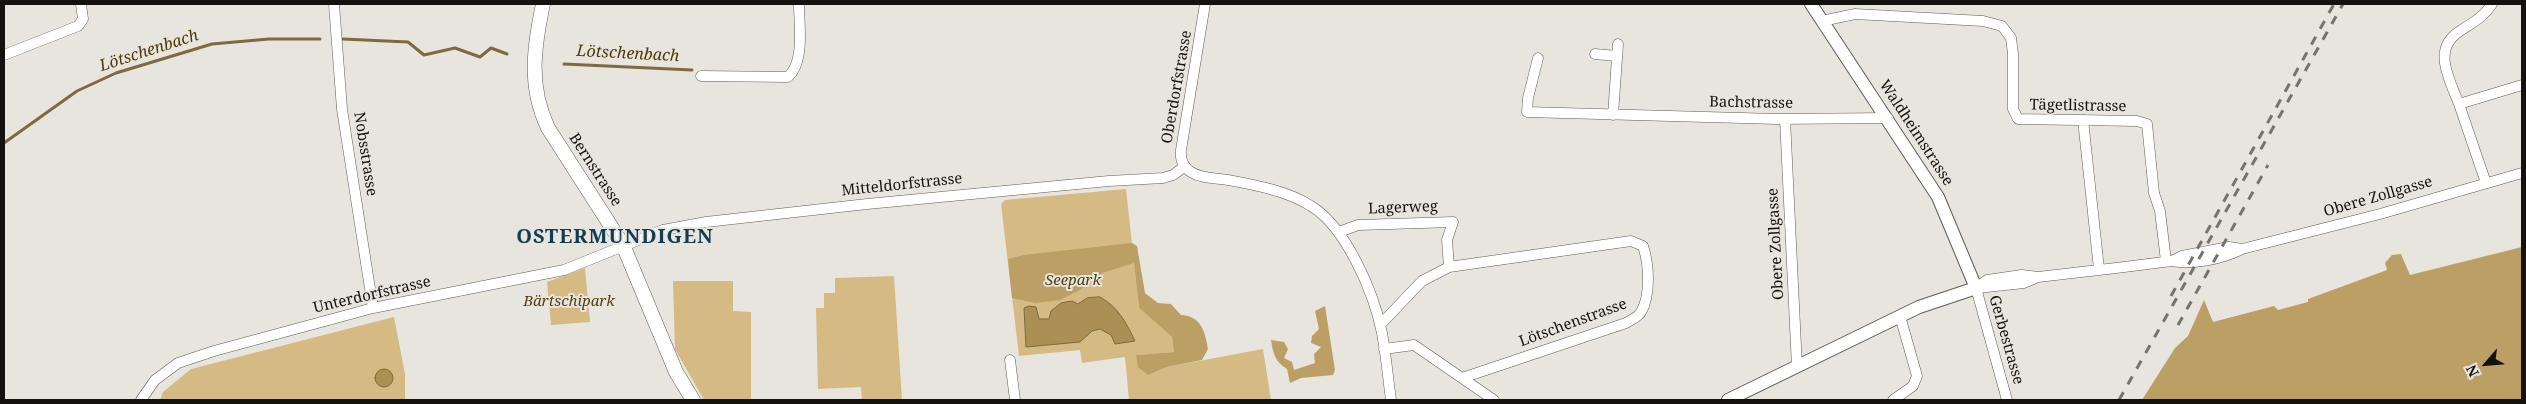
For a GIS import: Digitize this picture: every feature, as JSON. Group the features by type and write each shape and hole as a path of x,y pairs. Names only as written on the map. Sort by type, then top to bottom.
{"main road":[{"name":"Bernstrasse","path":"543,4 533,62 540,112 548,128 623,245 676,372 693,400"}],"street":[{"path":"4,55 78,26 83,19 81,4"},
{"name":"Nobsstrasse","path":"334,4 342,108 374,308"},
{"path":"701,76 788,77 794,72 798,61 799,4"},
{"name":"Oberdorfstrasse","path":"1184,167 1181,154 1205,4"},
{"name":"Waldheimstrasse","path":"1811,4 1888,118 1938,197 1976,288"},
{"path":"2486,183 2444,62 2445,47 2453,36 2482,17 2492,4"},
{"name":"Tägetlistrasse","path":"1822,21 1855,14 1930,16 1993,23 2007,31 2011,38 2014,115 2018,119 2137,121 2147,124 2154,193 2160,211 2169,261"},
{"path":"1613,115 1618,44"},
{"path":"1595,54 1617,56"},
{"name":"Bachstrasse","path":"1538,58 1528,98 1527,112 1785,119 1888,118"},
{"path":"2459,104 2522,85"},
{"name":"Obere Zollgasse","path":"1785,119 1797,367"},
{"path":"2083,120 2099,270"},
{"path":"1184,167 1198,176 1231,180 1299,199 1325,215 1340,232 1357,265 1380,325 1391,400"},
{"name":"Mitteldorfstrasse","path":"623,245 663,230 706,222 997,190 1156,179 1174,175 1184,167"},
{"name":"Obere Zollgasse","path":"1728,400 1900,316 1940,299 1976,288 1987,280 2022,275 2038,277 2169,261 2182,256 2228,247 2242,249 2347,223 2522,172"},
{"name":"Lagerweg","path":"1340,232 1358,225 1452,222 1447,240 1449,267"},
{"name":"Lötschenstrasse","path":"1449,267 1631,241 1643,246 1648,261 1645,302 1641,314 1626,323 1462,378"},
{"name":"Unterdorfstrasse","path":"141,400 155,380 178,363 284,330 374,308 564,270 623,245"},
{"path":"1380,325 1422,281 1449,267"},
{"name":"Gerbestrasse","path":"1976,288 2007,400"},
{"path":"1893,400 1913,386 1917,376 1900,316"},
{"path":"1384,349 1414,345 1494,400"},
{"path":"1010,360 1015,400"}],"green space":[{"name":"Seepark","path":"1126,189 1139,308 1172,337 1174,352 1137,355 1148,375 1167,367 1263,349 1271,400 1129,400 1125,357 1082,363 1080,350 1019,356 1001,204 1005,200"},
{"path":"1132,243 1137,246 1145,293 1158,303 1171,304 1181,315 1193,318 1201,326 1208,349 1202,360 1167,367 1148,375 1138,367 1136,355 1174,352 1172,337 1139,308 1134,263 1102,273 1080,290 1060,300 1035,303 1012,298 1008,259 1024,255"},
{"path":"2522,247 2522,400 2142,400 2175,348 2188,336 2204,300 2213,322 2274,306 2278,310 2308,302 2308,299 2387,270 2385,263 2392,255 2401,254 2410,275"},
{"name":"Bärtschipark","path":"585,268 590,322 551,325 547,282"},
{"path":"894,276 902,400 862,400 861,387 818,389 816,308 824,308 824,293 835,293 835,278"},
{"path":"673,281 733,281 733,311 751,312 751,400 704,400 675,349"},
{"path":"1325,306 1335,370 1333,375 1301,378 1290,383 1287,369 1275,357 1271,340 1284,342 1288,349 1284,358 1292,362 1294,370 1315,363 1314,354 1321,347 1311,343 1312,336 1319,329 1315,311"},
{"path":"394,317 405,374 405,400 160,400 163,392 191,369"}],"shaded area":[{"path":"1100,297 1112,305 1121,316 1135,341 1115,344 1111,335 1100,329 1092,331 1080,342 1026,347 1024,308 1029,306 1036,307 1039,319 1049,319 1051,311 1061,303 1072,301 1078,304 1087,298"},
{"path":"380,369 388,369 393,374 391,385 380,387 375,382 375,374"}],"waterway":[{"name":"Lötschenbach","path":"4,143 77,91 116,73 212,44 269,39 320,39"},
{"name":"Lötschenbach","path":"343,39 408,42 424,55 455,48 480,57 491,48 507,54"},
{"name":"Lötschenbach","path":"564,64 692,70"}],"railway":[{"path":"2171,296 2334,4"},
{"path":"2119,400 2343,4"},
{"path":"2178,325 2268,165"}],"district":[{"name":"OSTERMUNDIGEN","path":"615,237"}]}
